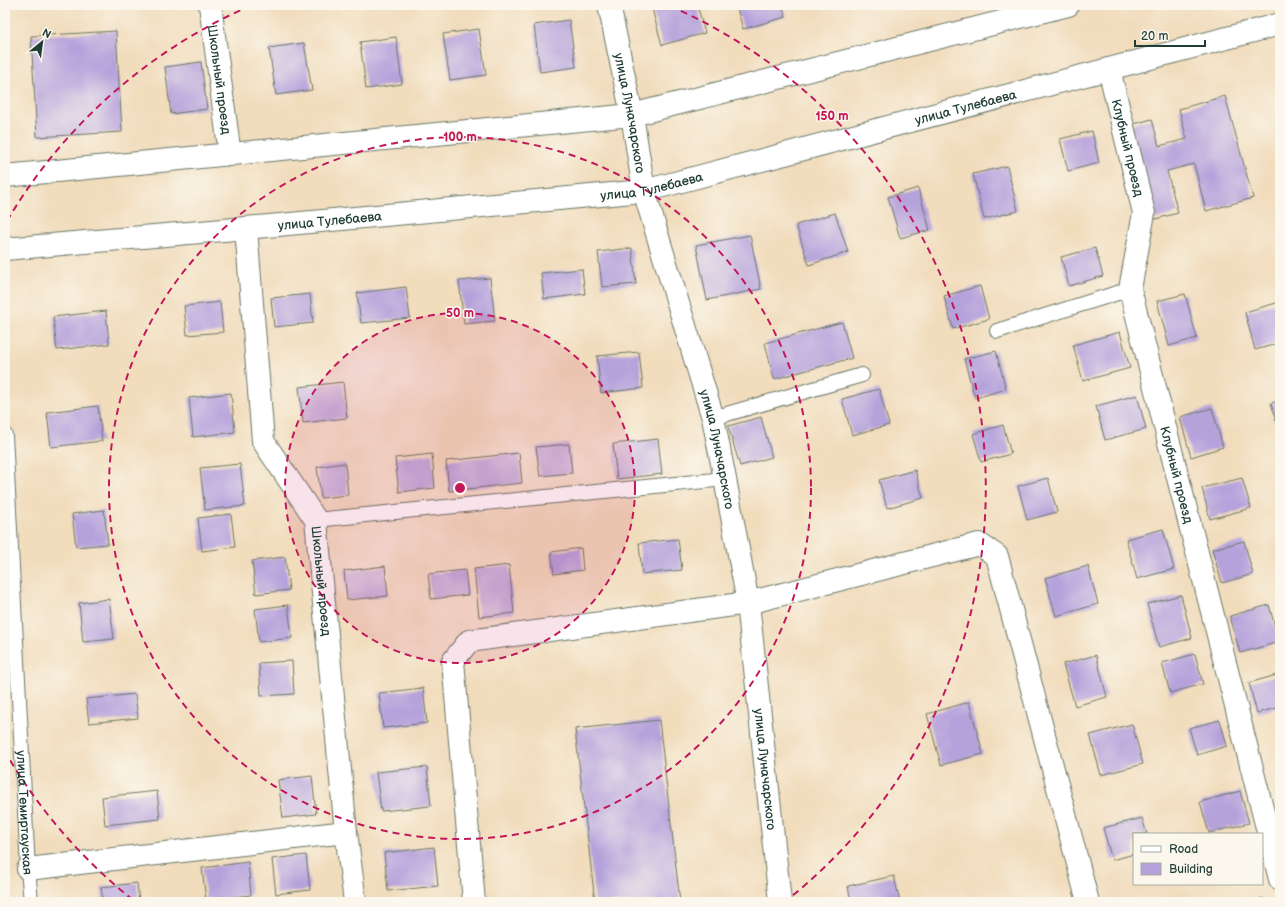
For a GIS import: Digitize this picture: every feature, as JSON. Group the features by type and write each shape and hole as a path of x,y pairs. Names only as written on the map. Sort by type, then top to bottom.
{"street":[{"name":"Школьный проезд","path":"210,5 230,155"},
{"name":"улица Луначарского","path":"609,5 632,115 644,191 713,418 725,479 748,603 780,902"},
{"path":"5,176 632,115 1068,5"},
{"path":"1278,5 1280,13"},
{"name":"улица Тулебаева","path":"5,249 644,191 1280,24"},
{"name":"Клубный проезд","path":"1109,69 1144,212 1130,289 1280,879"},
{"name":"Школьный проезд","path":"246,228 263,441 316,520 346,832 355,902"},
{"path":"474,902 453,661 469,641 748,603 979,544 996,556 1088,902"},
{"path":"28,869 346,832"}],"lane":[{"path":"997,331 1130,289"},
{"path":"713,418 862,375"},
{"name":"улица Темиртауская","path":"5,435 31,902"},
{"path":"316,520 725,479"}],"building":[{"path":"651,5 697,5 705,33 662,45"},
{"path":"736,5 782,5 786,17 743,29"},
{"path":"569,20 576,67 540,72 534,25"},
{"path":"479,29 486,75 450,80 443,34"},
{"path":"116,31 122,132 37,137 31,36"},
{"path":"396,37 402,84 366,89 360,42"},
{"path":"304,43 312,90 276,95 269,48"},
{"path":"201,62 207,109 171,114 165,67"},
{"path":"1225,96 1253,198 1206,211 1194,164 1167,171 1178,213 1152,220 1126,126 1152,119 1159,146 1187,139 1179,109"},
{"path":"1092,131 1099,163 1068,171 1060,139"},
{"path":"1007,166 1018,211 984,219 973,174"},
{"path":"918,188 930,230 900,238 888,197"},
{"path":"835,213 848,252 809,265 796,225"},
{"path":"750,235 761,289 707,300 696,245"},
{"path":"632,248 636,284 602,287 598,252"},
{"path":"1095,248 1103,276 1069,286 1061,257"},
{"path":"582,269 585,294 544,299 541,273"},
{"path":"490,278 495,321 464,324 459,281"},
{"path":"980,286 989,319 953,329 944,296"},
{"path":"406,287 410,318 361,323 357,293"},
{"path":"310,294 313,323 274,327 271,298"},
{"path":"1185,294 1197,338 1169,346 1157,301"},
{"path":"220,302 223,332 187,335 184,306"},
{"path":"1280,302 1280,343 1255,350 1245,312"},
{"path":"106,311 109,344 57,350 53,317"},
{"path":"842,322 852,358 774,379 765,343"},
{"path":"1120,332 1130,368 1083,381 1073,345"},
{"path":"996,351 1006,389 975,398 964,359"},
{"path":"639,352 643,388 601,393 597,356"},
{"path":"343,382 347,418 303,423 299,387"},
{"path":"879,389 889,425 852,435 842,399"},
{"path":"231,393 235,432 193,437 189,398"},
{"path":"1137,395 1146,429 1105,440 1096,406"},
{"path":"1280,401 1280,434 1271,403"},
{"path":"98,406 102,441 51,447 47,412"},
{"path":"1212,408 1223,447 1191,457 1180,417"},
{"path":"761,417 772,457 740,466 728,426"},
{"path":"1003,425 1011,454 981,462 973,434"},
{"path":"658,439 662,474 617,479 613,444"},
{"path":"569,444 572,473 540,476 536,447"},
{"path":"519,453 522,483 449,491 446,461"},
{"path":"432,454 435,488 399,492 395,458"},
{"path":"345,463 348,495 321,498 317,467"},
{"path":"240,464 245,506 205,510 200,468"},
{"path":"915,470 923,498 887,508 879,480"},
{"path":"1048,478 1057,512 1027,520 1018,486"},
{"path":"1242,478 1251,508 1210,519 1202,488"},
{"path":"104,510 108,544 76,547 72,514"},
{"path":"231,514 235,547 202,551 198,518"},
{"path":"1163,529 1174,569 1137,579 1126,539"},
{"path":"678,539 682,570 642,574 639,543"},
{"path":"1244,541 1253,574 1222,583 1212,549"},
{"path":"581,548 583,570 554,574 551,552"},
{"path":"285,557 289,590 256,594 252,561"},
{"path":"509,565 514,613 479,617 474,569"},
{"path":"385,566 388,596 347,600 344,571"},
{"path":"1088,566 1098,604 1056,616 1045,578"},
{"path":"465,570 468,595 431,599 428,574"},
{"path":"1181,595 1192,638 1159,647 1147,604"},
{"path":"109,599 114,639 83,642 79,603"},
{"path":"288,605 292,638 259,642 255,609"},
{"path":"1269,605 1279,642 1240,653 1230,616"},
{"path":"1195,654 1203,684 1170,693 1162,663"},
{"path":"1096,655 1107,697 1075,706 1063,664"},
{"path":"292,661 294,694 261,696 259,663"},
{"path":"1280,674 1280,707 1257,713 1249,683"},
{"path":"423,688 427,723 383,728 379,693"},
{"path":"135,694 138,718 89,723 86,699"},
{"path":"969,702 983,754 941,765 927,714"},
{"path":"659,720 680,902 595,902 575,729"},
{"path":"1220,720 1227,746 1197,755 1189,728"},
{"path":"1132,724 1143,764 1101,775 1090,735"},
{"path":"427,767 431,806 381,811 376,772"},
{"path":"312,776 316,814 283,818 278,780"},
{"path":"157,791 160,819 105,825 102,797"},
{"path":"1240,791 1249,823 1209,833 1200,802"},
{"path":"1142,818 1147,833 1133,833 1133,854 1112,860 1103,828"},
{"path":"434,847 438,886 388,891 384,853"},
{"path":"306,855 310,890 276,894 272,859"},
{"path":"248,862 251,895 206,900 202,868"},
{"path":"894,876 900,902 851,902 848,886"},
{"path":"137,883 139,902 103,902 101,887"},
{"path":"1263,898 1264,902 1249,902"}]}
